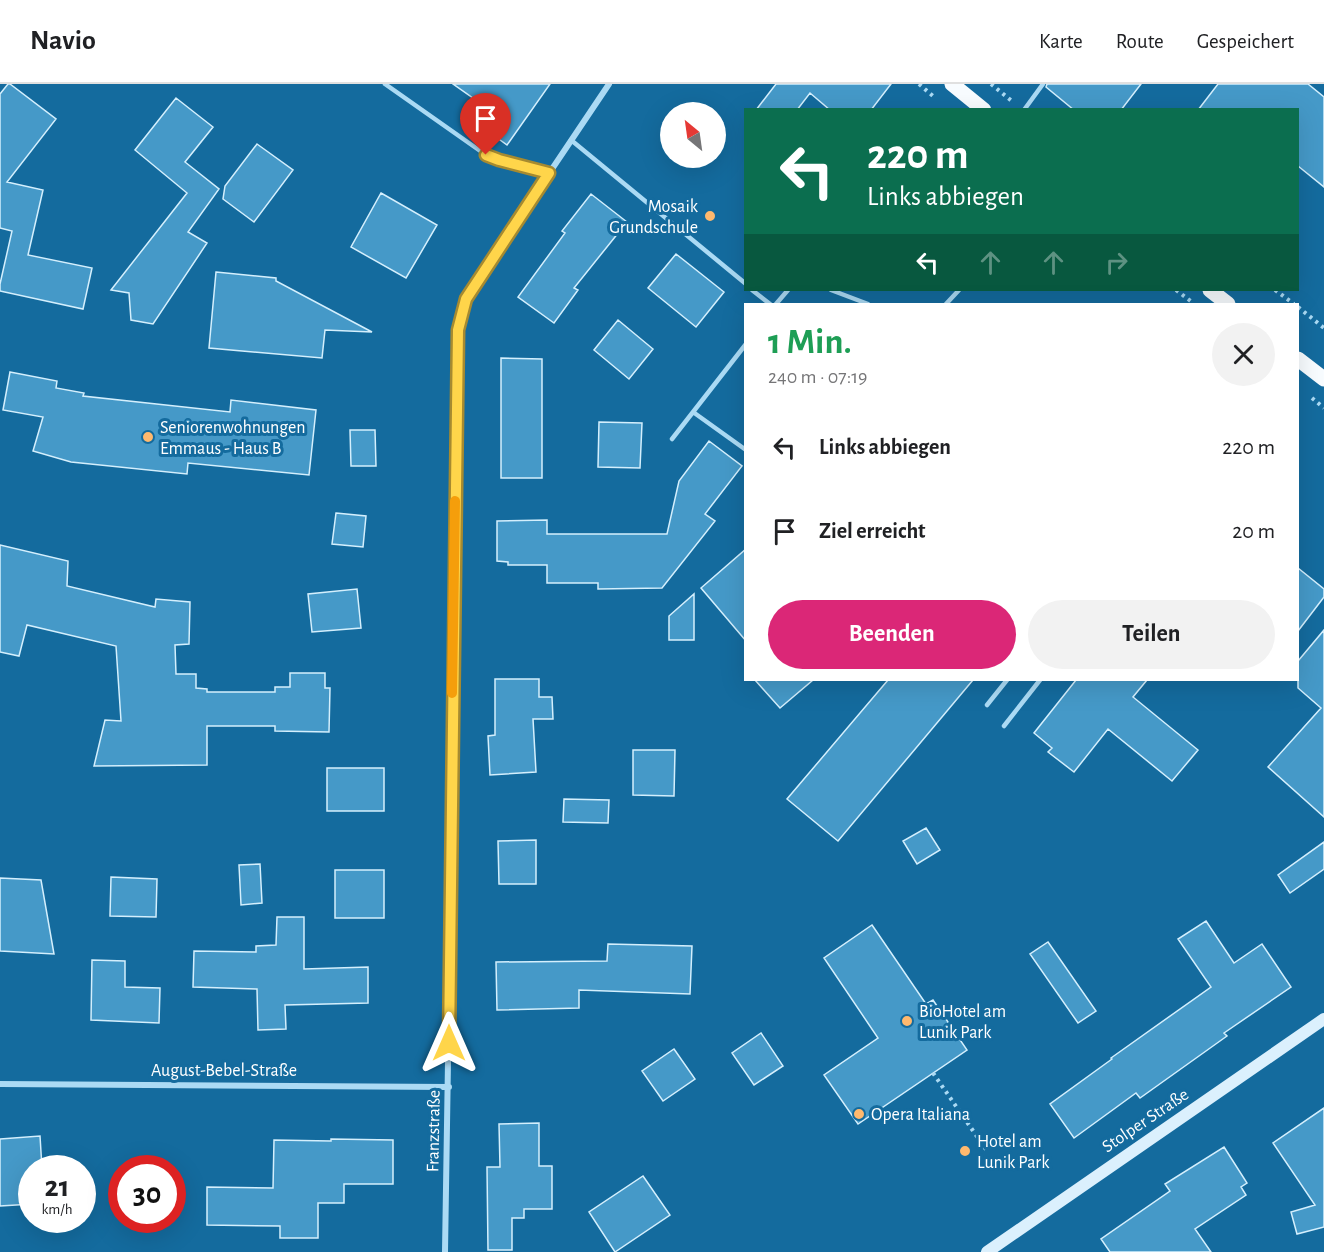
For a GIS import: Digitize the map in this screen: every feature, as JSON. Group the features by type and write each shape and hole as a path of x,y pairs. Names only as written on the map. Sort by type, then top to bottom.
{"main road":[{"path":"952,84 982,108"},
{"path":"1211,291 1227,303"},
{"path":"1299,360 1324,380"},
{"name":"Stolper Straße","path":"987,1252 1324,1019"}],"street":[{"name":"Franzstraße","path":"445,1252 458,330 466,299 609,84"},
{"name":"August-Bebel-Straße","path":"0,1084 449,1087"}],"lane":[{"path":"385,84 486,155 549,173"},
{"path":"1025,108 1043,84"},
{"path":"571,140 744,282"},
{"path":"753,291 769,303"},
{"path":"777,303 787,291"},
{"path":"834,291 865,303"},
{"path":"947,303 958,291"},
{"path":"672,439 744,347"},
{"path":"693,412 744,449"},
{"path":"987,705 1006,681"},
{"path":"1004,726 1039,681"}],"path":[{"path":"991,84 1015,103"},
{"path":"1177,291 1194,303"},
{"path":"1276,291 1292,303"},
{"path":"1299,308 1324,328"},
{"path":"933,1073 987,1151"}],"building":[{"path":"8,84 56,119 7,182 43,190 28,255 92,268 83,309 0,291 12,231 0,228 0,94"},
{"path":"453,84 550,84 507,145 477,123 487,108"},
{"path":"776,84 891,84 873,108 828,108 810,93 799,108 758,108"},
{"path":"1047,84 1141,84 1123,108 1072,108 1046,87"},
{"path":"1218,84 1308,84 1324,97 1324,187 1299,167 1299,108 1200,108"},
{"path":"176,98 213,127 185,162 219,189 188,232 207,243 153,324 131,320 129,293 111,290 187,193 135,150"},
{"path":"257,144 293,170 254,222 223,199 225,186"},
{"path":"381,193 437,225 406,278 351,247"},
{"path":"591,194 627,222 574,288 578,290 554,323 518,297 565,233 562,231"},
{"path":"676,254 724,292 696,327 648,288"},
{"path":"216,272 276,278 276,281 372,332 325,330 322,358 209,348"},
{"path":"618,320 653,349 629,379 594,350"},
{"path":"501,358 542,359 542,478 501,478"},
{"path":"10,372 57,381 56,388 84,393 83,396 230,412 231,400 316,410 309,475 188,463 187,474 71,462 33,451 43,417 3,410"},
{"path":"599,422 642,423 640,468 598,467"},
{"path":"350,430 375,430 376,466 351,466"},
{"path":"709,441 742,466 705,514 715,521 662,588 598,589 598,583 547,583 547,565 508,565 508,562 497,561 497,521 547,520 547,534 667,534 679,481"},
{"path":"336,513 366,516 363,547 332,544"},
{"path":"0,545 68,561 67,586 155,607 156,599 190,602 189,644 175,645 176,674 196,674 196,688 207,689 207,692 275,692 275,687 290,687 290,673 325,673 325,688 330,688 329,732 275,731 275,726 207,726 207,765 94,766 105,720 121,721 116,646 27,625 19,656 0,652"},
{"path":"744,551 744,639 701,588"},
{"path":"1299,569 1324,589 1324,597 1299,630"},
{"path":"357,589 361,628 312,632 308,594"},
{"path":"694,594 694,640 669,640 669,616"},
{"path":"1324,630 1324,817 1268,767 1321,708 1298,688 1299,660"},
{"path":"495,679 539,679 539,697 552,697 553,719 533,719 536,772 490,775 488,736 495,735"},
{"path":"756,681 812,681 780,708"},
{"path":"887,681 972,681 838,841 787,799"},
{"path":"1075,681 1146,681 1133,697 1198,750 1172,781 1108,729 1074,772 1048,752 1052,748 1034,733"},
{"path":"633,750 675,750 674,796 633,795"},
{"path":"327,768 384,768 384,811 327,811"},
{"path":"564,799 609,800 608,823 563,822"},
{"path":"926,828 940,850 917,864 903,841"},
{"path":"536,840 536,884 499,884 498,841"},
{"path":"1324,842 1324,869 1290,893 1278,875"},
{"path":"260,864 262,903 241,905 239,865"},
{"path":"335,870 384,870 384,918 335,918"},
{"path":"111,877 157,879 156,917 110,916"},
{"path":"0,878 41,880 54,954 0,951"},
{"path":"277,917 304,917 304,969 368,967 368,1003 285,1005 286,1029 258,1030 257,989 193,987 194,951 256,952 256,946 276,945"},
{"path":"1206,921 1234,963 1262,944 1291,987 1224,1033 1227,1036 1140,1098 1136,1093 1074,1138 1050,1104 1211,987 1178,939"},
{"name":"BioHotel am Lunik Park","path":"872,925 926,1004 933,1000 967,1050 858,1124 824,1075 878,1038 824,958"},
{"path":"1048,942 1096,1011 1078,1023 1030,954"},
{"path":"608,944 692,946 690,994 579,990 579,1008 497,1010 496,962 607,961"},
{"path":"92,960 125,961 125,987 160,988 159,1023 91,1020"},
{"path":"761,1033 783,1066 754,1085 732,1053"},
{"path":"674,1049 695,1079 663,1101 642,1071"},
{"path":"1324,1108 1324,1227 1297,1234 1291,1212 1315,1205 1273,1143"},
{"path":"539,1123 539,1166 552,1166 552,1209 524,1209 524,1218 512,1218 512,1250 488,1250 487,1167 500,1167 499,1124"},
{"path":"40,1136 41,1155 18,1155 18,1205 0,1206 0,1139"},
{"path":"331,1139 393,1140 393,1184 344,1184 344,1203 318,1203 318,1238 280,1238 280,1226 207,1225 207,1187 273,1188 274,1140 331,1141"},
{"path":"1224,1147 1247,1183 1241,1187 1246,1195 1195,1229 1211,1252 1110,1252 1101,1239 1170,1191 1165,1184"},
{"path":"643,1176 670,1215 615,1252 589,1212"}],"slow traffic":[{"path":"452,693 455,501"}],"place":[{"name":"Mosaik Grundschule","path":"710,216"},
{"name":"Seniorenwohnungen Emmaus - Haus B","path":"148,437"},
{"name":"BioHotel am Lunik Park","path":"907,1021"},
{"name":"Opera Italiana","path":"859,1114"},
{"name":"Hotel am Lunik Park","path":"965,1151"}],"route":[{"path":"449,1043 458,330 466,299 549,173 486,155"}]}
